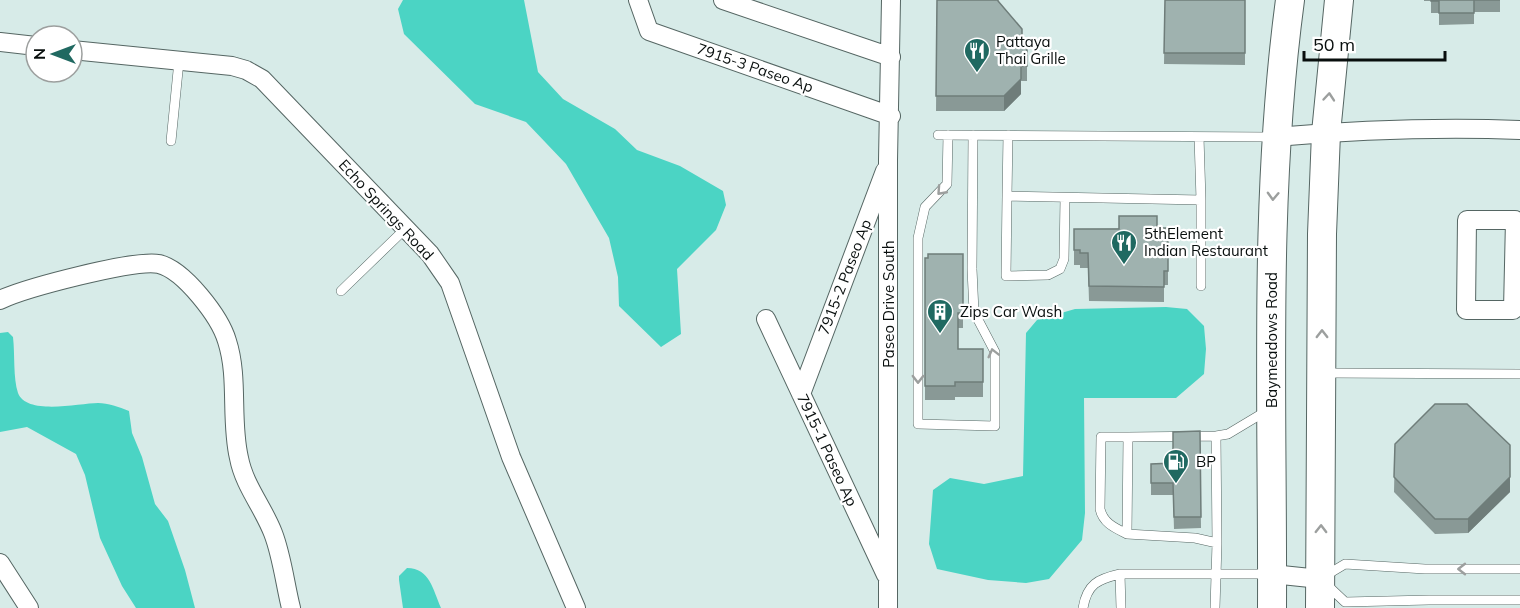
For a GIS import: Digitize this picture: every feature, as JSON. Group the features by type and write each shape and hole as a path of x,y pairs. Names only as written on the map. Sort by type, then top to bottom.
{"main road":[{"name":"Baymeadows Road","path":"1272,608 1272,276 1275,137 1290,0"},
{"path":"1320,608 1322,234 1326,133 1339,0"}],"street":[{"name":"7915-3 Paseo Ap","path":"638,0 650,31 891,116"},
{"path":"723,0 891,57"},
{"name":"Paseo Drive South","path":"888,608 888,160 891,116 891,0"},
{"path":"0,42 24,45"},
{"name":"Echo Springs Road","path":"84,51 232,66 246,70 262,79 430,254 450,283 512,457 576,608"},
{"path":"1275,137 1326,133 1520,130"},
{"name":"7915-2 Paseo Ap","path":"801,394 888,160"},
{"path":"1467,220 1515,220 1517,310 1466,310 1467,220"},
{"path":"0,300 40,287 143,263 159,264 175,271 192,287 227,339 231,360 238,456 246,479 273,533 291,608"},
{"name":"7915-1 Paseo Ap","path":"766,319 888,580"},
{"path":"0,562 29,608"},
{"path":"1272,574 1320,579"}],"lane":[{"path":"171,141 179,61"},
{"path":"973,135 974,312 995,352 995,426 918,424 918,238 926,207 947,184 943,135 973,135 1008,135 1199,136 1275,137"},
{"path":"1008,135 1006,276 1048,275 1060,269 1064,259 1065,198"},
{"path":"1199,136 1201,285"},
{"path":"1007,196 1201,200"},
{"path":"340,291 405,229"},
{"path":"1322,374 1520,374"},
{"path":"1216,543 1195,538 1127,534 1110,526 1102,517 1100,509 1101,438 1216,436 1227,434 1272,408"},
{"path":"1215,608 1216,436"},
{"path":"1127,534 1128,437"},
{"path":"1520,569 1425,569 1345,564 1320,579 1335,590 1345,602 1520,600"},
{"path":"1083,608 1089,589 1101,578 1120,574 1272,574"},
{"path":"1120,574 1121,608"}],"shaded area":[{"path":"403,0 524,0 538,72 563,99 615,129 637,150 680,166 723,191 726,205 716,230 677,269 681,334 661,347 619,306 618,277 609,238 566,164 526,122 475,104 404,34 398,9"},
{"path":"1166,307 1187,309 1204,326 1206,349 1204,374 1176,398 1084,398 1085,513 1082,540 1049,579 1026,583 988,580 937,569 929,544 933,490 950,478 984,484 1023,476 1026,333 1037,320 1075,309"},
{"path":"8,332 13,337 16,387 23,400 32,404 55,407 102,403 129,411 132,433 142,457 155,504 168,521 195,608 136,608 122,586 100,538 85,475 76,454 27,427 0,432 0,333"},
{"path":"407,568 415,569 426,576 441,608 403,608 399,576"}],"building":[{"path":"937,0 998,0 1022,29 1022,40 1027,40 1027,66 1021,66 1021,79 1004,96 936,96"},
{"path":"1165,0 1245,0 1245,53 1164,53"},
{"path":"1431,0 1474,0 1474,13 1439,13 1439,1"},
{"name":"5thElement Indian Restaurant","path":"1119,216 1157,216 1157,228 1168,228 1168,271 1164,271 1164,287 1089,286 1088,253 1074,250 1074,229 1119,229"},
{"name":"Zips Car Wash","path":"928,254 963,254 963,313 958,313 958,349 983,349 983,382 955,382 955,386 925,386 925,258 928,258"},
{"path":"1435,404 1467,404 1510,445 1510,477 1468,519 1435,519 1394,477 1395,444"},
{"name":"BP","path":"1200,431 1201,517 1174,517 1173,483 1151,483 1151,464 1173,463 1173,432"}],"place":[{"name":"Pattaya Thai Grille","path":"977,74"},
{"name":"5thElement Indian Restaurant","path":"1124,266"},
{"name":"Zips Car Wash","path":"940,335"},
{"name":"BP","path":"1176,485"}]}
